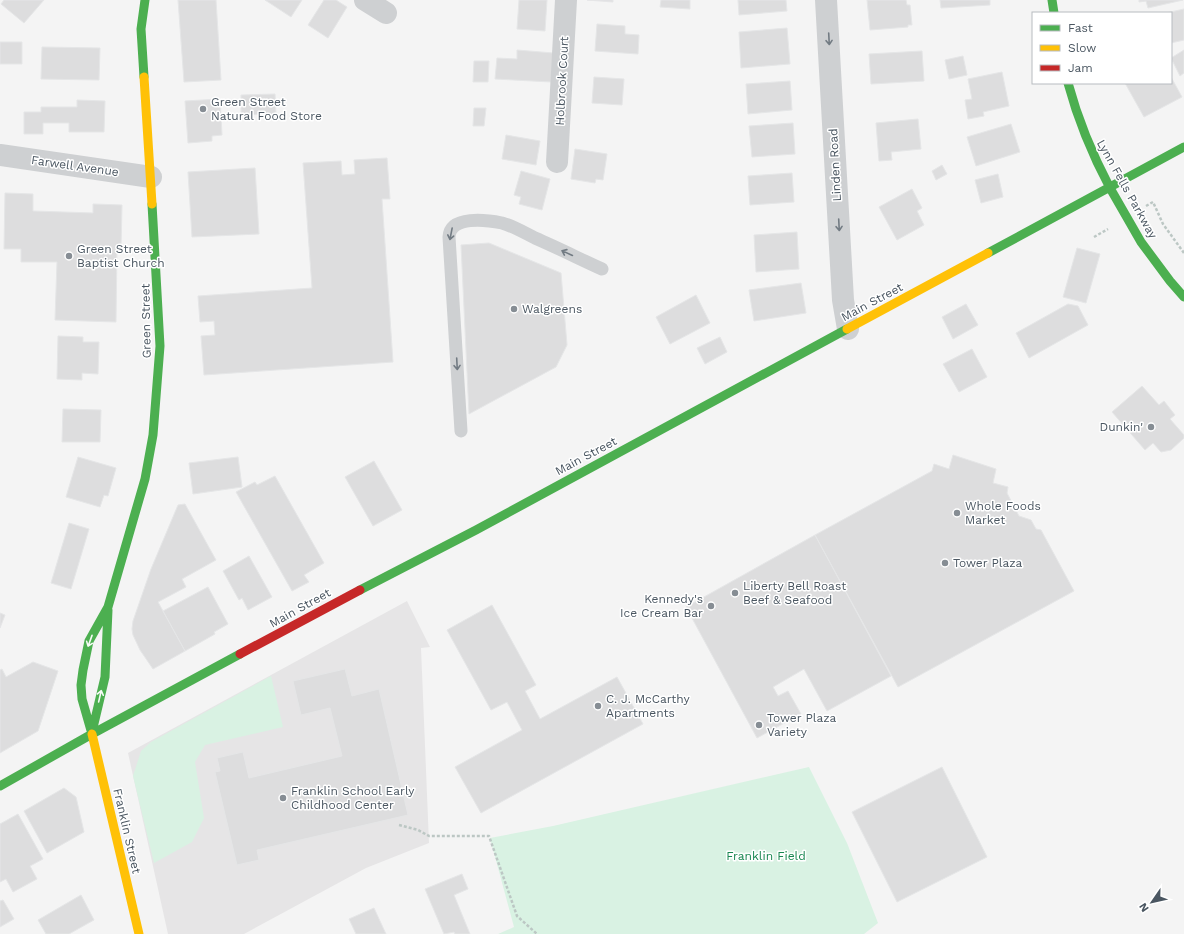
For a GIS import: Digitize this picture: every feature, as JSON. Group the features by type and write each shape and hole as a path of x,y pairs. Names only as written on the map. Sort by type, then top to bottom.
{"main road":[{"name":"Green Street","path":"92,734 82,699 81,685 89,641 108,607 145,479 153,435 160,346 141,29 145,0"},
{"path":"1052,0 1054,12"},
{"name":"Green Street","path":"136,14 141,29"},
{"name":"Lynn Fells Parkway","path":"1068,84 1081,128 1094,158 1110,188 1141,242 1184,297"},
{"name":"Main Street","path":"0,786 92,734 387,575 476,530 1184,147"},
{"name":"Green Street","path":"92,734 105,677 108,607"},
{"name":"Franklin Street","path":"92,734 139,934"}],"street":[{"path":"365,0 386,13"},
{"name":"Holbrook Court","path":"557,162 566,0"},
{"name":"Linden Road","path":"826,0 843,300 848,329"},
{"name":"Farwell Avenue","path":"0,155 151,177"}],"lane":[{"path":"461,431 450,237 450,231 453,226 460,223 481,220 504,224 602,269"}],"path":[{"path":"399,825 418,830 429,836 489,836 517,916 537,934"}],"shaded area":[{"name":"Franklin School Early Childhood Center","path":"407,601 430,647 421,648 429,843 366,868 244,934 168,934 128,753"}],"green space":[{"path":"271,676 283,727 205,745 195,762 204,818 192,842 154,863 133,776 141,751 151,742"},
{"name":"Franklin Field","path":"809,767 847,843 878,923 864,934 498,934 514,927 490,838 553,826"}],"building":[{"path":"4,0 44,0 24,23 1,4"},
{"path":"178,0 216,0 221,80 184,82"},
{"path":"265,0 302,0 291,17"},
{"path":"324,0 336,0 347,7 328,38 308,25"},
{"path":"519,0 547,0 545,31 517,29"},
{"path":"587,0 613,0 613,2"},
{"path":"661,0 690,0 690,9 660,7"},
{"path":"738,0 786,0 787,11 739,15"},
{"path":"867,0 906,0 907,5 910,5 912,25 908,25 908,27 870,30"},
{"path":"940,0 990,0 990,5 941,8"},
{"path":"1139,0 1183,0 1148,8 1146,1 1139,2"},
{"path":"1184,9 1184,40 1172,43 1172,12 1170,12"},
{"path":"597,24 625,26 625,34 639,35 638,54 595,51"},
{"path":"787,28 790,64 741,68 739,32"},
{"path":"0,42 22,42 22,64 0,64"},
{"path":"42,47 100,48 99,80 41,79"},
{"path":"517,50 553,53 551,82 495,79 497,58 517,59"},
{"path":"1184,50 1184,73 1180,76 1172,60 1172,57"},
{"path":"922,51 924,81 871,84 869,54"},
{"path":"963,56 967,75 949,79 945,60"},
{"path":"474,61 489,61 488,82 473,82"},
{"path":"1002,72 1009,106 983,112 984,116 968,119 965,100 972,99 968,79"},
{"path":"594,77 624,79 622,105 592,103"},
{"path":"1172,79 1182,97 1144,117 1126,84 1172,84"},
{"path":"790,81 792,110 748,114 746,84"},
{"path":"275,94 276,114 241,115 241,95"},
{"path":"220,99 222,135 212,136 212,141 188,143 185,101"},
{"path":"77,100 105,101 104,132 69,132 69,123 43,123 43,134 24,134 24,112 41,112 41,107 77,107"},
{"path":"474,108 486,108 484,126 473,126"},
{"path":"918,119 921,149 891,152 892,160 879,161 876,123"},
{"path":"793,123 795,154 752,157 749,126"},
{"path":"1011,124 1020,152 976,166 967,137"},
{"path":"506,135 540,141 536,165 502,159"},
{"path":"575,149 607,154 603,180 596,179 595,183 571,179"},
{"path":"387,158 390,199 382,199 393,362 204,375 201,336 215,335 214,321 200,322 198,296 312,288 303,163 341,161 342,175 355,174 354,160"},
{"path":"942,165 947,174 936,180 932,171"},
{"path":"255,168 259,234 192,237 188,172"},
{"path":"521,171 550,179 542,210 519,204 521,197 514,195"},
{"path":"792,173 794,202 750,205 748,176"},
{"path":"998,174 1003,197 981,203 975,180"},
{"path":"912,189 922,208 917,211 924,225 897,240 879,207"},
{"name":"Green Street Baptist Church","path":"5,193 33,194 33,211 93,213 93,204 122,205 121,248 117,248 116,322 55,320 57,262 21,262 21,249 4,249"},
{"path":"797,232 799,269 756,272 754,235"},
{"name":"Walgreens","path":"489,243 561,273 567,345 556,367 469,414 461,245"},
{"path":"1077,248 1100,254 1086,303 1063,297"},
{"path":"801,283 806,313 754,321 749,290"},
{"path":"696,295 710,323 670,344 656,317"},
{"path":"966,304 978,325 953,339 942,317"},
{"path":"1068,304 1078,306 1088,325 1029,358 1016,333"},
{"path":"58,336 83,337 83,342 99,342 98,374 82,373 82,380 57,379"},
{"path":"720,337 727,352 705,364 697,348"},
{"path":"972,349 987,377 959,392 943,364"},
{"name":"Dunkin'","path":"1142,386 1159,405 1164,401 1175,415 1170,419 1184,435 1184,438 1171,450 1161,452 1153,443 1145,450 1112,412"},
{"path":"63,409 101,410 100,442 62,442"},
{"name":"Tower Plaza","path":"953,455 996,469 993,483 1008,487 1007,493 1019,516 1031,520 1036,529 1041,530 1074,591 898,687 815,535 932,471 934,464 949,469"},
{"path":"78,457 116,468 108,496 104,495 100,507 66,497"},
{"path":"238,457 242,487 193,494 189,463"},
{"path":"374,461 402,510 373,526 345,477"},
{"path":"275,476 324,563 304,575 309,582 292,591 236,492 255,482 257,485"},
{"path":"185,504 216,560 182,579 186,587 158,602 185,651 153,669 140,650 133,635 133,621 151,569 178,505"},
{"path":"69,523 89,529 71,589 51,583"},
{"path":"815,535 891,676 827,711 804,669 773,687 778,696 788,691 801,714 757,738 686,607"},
{"path":"249,556 272,597 248,610 242,598 239,600 223,571"},
{"path":"208,587 228,624 214,632 215,634 185,651 163,611"},
{"name":"C. J. McCarthy Apartments","path":"492,605 536,685 525,691 540,719 617,677 643,724 481,813 455,767 522,730 507,702 491,710 447,630"},
{"path":"0,613 5,615 0,628"},
{"path":"33,662 58,671 38,731 0,753 0,670 2,669 6,677"},
{"path":"345,669 352,696 379,689 408,815 257,850 259,860 237,865 215,772 220,771 217,758 243,752 249,778 342,756 330,708 301,715 293,681"},
{"path":"942,767 987,857 897,902 852,812"},
{"path":"64,788 76,797 84,832 47,853 24,811"},
{"path":"18,814 43,859 30,866 37,879 13,892 6,879 0,882 0,824"},
{"path":"462,874 468,889 454,895 470,934 455,934 454,932 444,934 425,889"},
{"path":"81,895 94,920 69,934 46,934 38,920"},
{"path":"3,900 14,919 0,927 0,901"},
{"path":"374,908 386,934 356,934 349,919"}],"traffic: fast":[{"path":"144,77 141,29 145,0"},
{"path":"1052,0 1054,12"},
{"path":"1068,84 1086,137 1110,188"},
{"path":"988,253 1184,147"},
{"path":"1110,188 1141,242 1184,297"},
{"path":"92,734 82,699 81,685 83,670 89,641 108,607 145,479 153,435 160,346 152,204"},
{"path":"360,590 476,530 847,329"},
{"path":"92,732 105,677 108,610"},
{"path":"0,786 92,734 240,654"}],"traffic: slow":[{"path":"144,77 152,204"},
{"path":"847,329 988,253"},
{"path":"92,734 139,934"}],"traffic: jam":[{"path":"240,654 360,590"}],"place":[{"name":"Green Street Natural Food Store","path":"203,109"},
{"name":"Green Street Baptist Church","path":"69,256"},
{"name":"Walgreens","path":"514,309"},
{"name":"Dunkin'","path":"1151,427"},
{"name":"Whole Foods Market","path":"957,513"},
{"name":"Tower Plaza","path":"945,563"},
{"name":"Liberty Bell Roast Beef & Seafood","path":"735,593"},
{"name":"Kennedy's Ice Cream Bar","path":"711,606"},
{"name":"C. J. McCarthy Apartments","path":"598,706"},
{"name":"Tower Plaza Variety","path":"759,725"},
{"name":"Franklin School Early Childhood Center","path":"283,798"}]}
